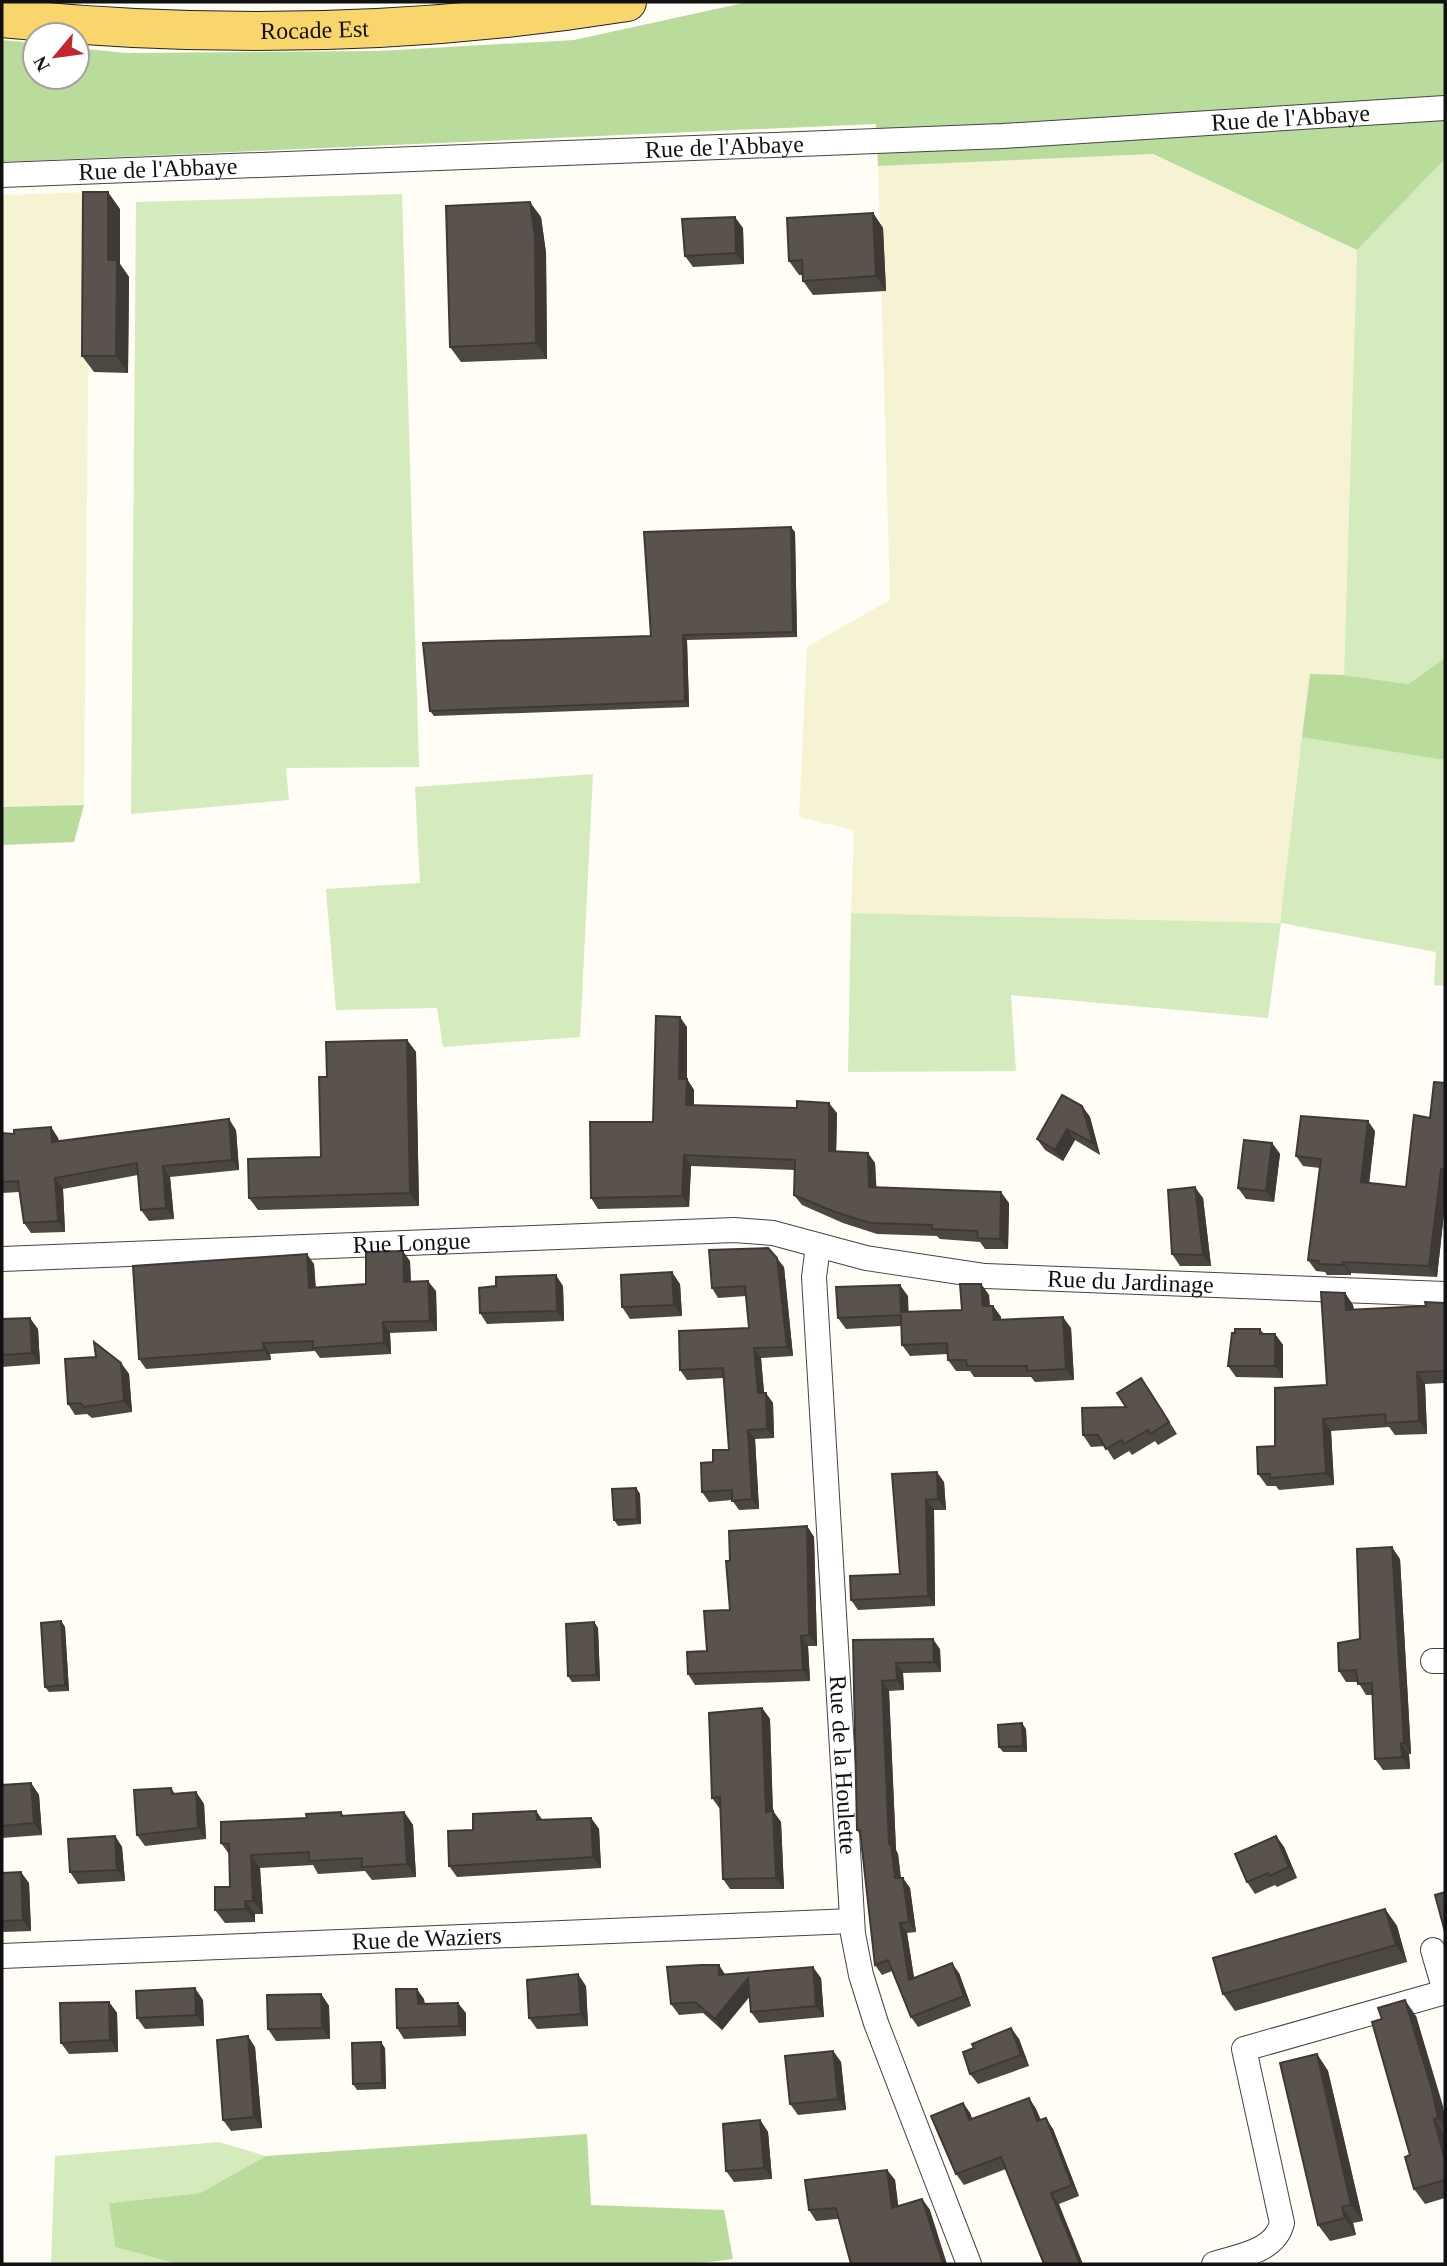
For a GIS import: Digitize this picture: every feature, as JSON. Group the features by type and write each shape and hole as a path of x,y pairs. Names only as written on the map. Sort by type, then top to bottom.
{"main road":[{"name":"Rocade Est","path":"2,18 145,29 304,31 493,19 627,2"}],"street":[{"name":"Rue de l'Abbaye","path":"2,175 1003,136 1445,108"},
{"name":"Rue Longue","path":"2,1259 734,1230 773,1233 818,1246"},
{"name":"Rue du Jardinage","path":"818,1246 914,1267 985,1276 1445,1294"},
{"name":"Rue de la Houlette","path":"818,1246 814,1277 852,1921 856,1951 868,1998 969,2264"},
{"name":"Rue de Waziers","path":"2,1956 852,1921"},
{"path":"1214,2264 1267,2245 1280,2232 1282,2223 1244,2049 1445,1991 1433,1950"}],"shaded area":[{"path":"1152,154 1357,250 1344,675 1310,674 1281,923 851,913 854,830 799,817 807,647 890,600 878,166"},
{"path":"90,192 84,805 2,807 2,195"}],"green space":[{"path":"748,2 1445,2 1445,159 1357,250 1153,154 878,166 876,124 2,162 2,40 21,42 21,91 91,91 91,49 126,53 377,51 574,40"},
{"path":"1445,159 1445,658 1408,684 1344,675 1357,250"},
{"path":"402,194 419,767 286,768 289,800 131,814 136,202"},
{"path":"1445,658 1445,760 1302,737 1310,674 1344,675 1408,684"},
{"path":"1313,736 1445,760 1445,986 1434,985 1436,952 1281,923 1268,1018 1011,995 1016,1071 848,1072 851,913 1280,923 1302,737"},
{"path":"593,774 580,1037 443,1047 437,1008 336,1010 326,889 420,883 415,787"},
{"path":"84,805 74,842 2,845 2,807"},
{"path":"587,2134 591,2205 724,2210 733,2259 694,2264 177,2264 115,2247 109,2203 200,2193 266,2156"},
{"path":"219,2142 266,2156 200,2193 109,2203 115,2247 177,2264 51,2264 55,2156"}],"building":[{"path":"83,192 108,192 108,260 117,260 116,356 82,356"},
{"path":"530,202 535,237 536,343 450,347 446,206"},
{"path":"873,213 876,276 803,281 802,260 789,261 787,218"},
{"path":"735,217 736,253 685,256 682,219"},
{"path":"791,527 793,632 683,635 685,701 430,711 423,643 651,636 644,532"},
{"path":"656,1016 680,1017 679,1079 687,1079 686,1105 797,1108 797,1101 829,1103 829,1151 868,1153 869,1187 1001,1192 1000,1239 978,1238 977,1231 932,1229 932,1225 870,1223 835,1212 794,1195 795,1160 684,1155 682,1196 591,1198 590,1122 653,1122"},
{"path":"407,1040 410,1193 249,1198 248,1159 321,1157 319,1077 327,1077 326,1042"},
{"path":"1434,1082 1445,1083 1445,1169 1441,1169 1429,1266 1343,1262 1344,1265 1320,1264 1319,1261 1308,1260 1321,1159 1296,1156 1301,1116 1368,1121 1361,1182 1406,1187 1414,1115 1430,1118"},
{"path":"1062,1095 1082,1106 1093,1143 1067,1129 1055,1150 1037,1139"},
{"path":"229,1119 232,1160 163,1166 166,1208 141,1210 137,1163 55,1178 58,1221 24,1223 18,1181 2,1182 2,1133 14,1134 14,1130 51,1127 52,1142"},
{"path":"1244,1140 1272,1143 1266,1191 1238,1188"},
{"path":"1195,1187 1203,1255 1172,1254 1168,1190"},
{"path":"768,1248 777,1258 787,1347 754,1348 758,1393 766,1393 767,1429 748,1430 752,1499 732,1501 732,1490 702,1492 701,1463 713,1462 713,1450 729,1450 723,1368 680,1370 679,1331 749,1328 745,1286 712,1288 709,1250"},
{"path":"403,1251 404,1282 428,1281 430,1321 383,1322 384,1343 313,1348 313,1341 263,1343 264,1350 139,1359 133,1266 307,1254 309,1288 366,1284 366,1252"},
{"path":"672,1272 674,1305 622,1307 621,1275"},
{"path":"556,1275 557,1311 480,1313 479,1288 496,1286 496,1277"},
{"path":"960,1284 981,1284 983,1306 993,1306 994,1320 1063,1317 1066,1369 1027,1371 1027,1366 967,1366 966,1360 948,1360 947,1343 902,1345 901,1315 838,1318 836,1287 900,1285 901,1312 962,1310"},
{"path":"1321,1292 1345,1293 1346,1310 1426,1306 1425,1302 1445,1303 1445,1371 1417,1372 1419,1421 1386,1423 1385,1414 1323,1419 1326,1473 1270,1478 1270,1474 1258,1474 1257,1447 1275,1446 1275,1388 1327,1385"},
{"path":"30,1318 32,1353 2,1355 2,1319"},
{"path":"1235,1329 1260,1329 1260,1334 1275,1334 1275,1366 1228,1366 1232,1333 1235,1333"},
{"path":"94,1342 121,1363 124,1401 84,1407 80,1403 68,1404 65,1359 96,1357"},
{"path":"1141,1378 1169,1422 1150,1434 1148,1430 1124,1444 1121,1440 1106,1449 1098,1435 1083,1435 1082,1408 1126,1407 1117,1393"},
{"path":"937,1472 938,1499 926,1500 928,1596 851,1600 850,1576 900,1574 892,1474"},
{"path":"636,1488 637,1519 614,1520 612,1489"},
{"path":"807,1526 809,1635 801,1636 803,1670 688,1674 687,1652 707,1651 704,1611 730,1610 726,1561 730,1561 729,1531"},
{"path":"1392,1547 1404,1743 1401,1743 1402,1757 1375,1759 1372,1683 1358,1684 1356,1670 1339,1671 1338,1643 1360,1639 1357,1549"},
{"path":"61,1621 65,1685 45,1687 41,1623"},
{"path":"594,1622 596,1675 568,1676 566,1624"},
{"path":"933,1639 934,1662 896,1663 897,1680 882,1681 889,1844 895,1878 903,1878 909,1922 900,1923 909,1980 952,1963 964,1996 911,2017 888,1960 875,1965 860,1830 857,1830 853,1640"},
{"path":"762,1708 766,1812 773,1811 776,1878 723,1879 720,1797 712,1798 709,1713"},
{"path":"1022,1723 1023,1746 999,1747 998,1725"},
{"path":"31,1783 34,1823 2,1826 2,1785"},
{"path":"171,1788 172,1794 196,1792 198,1828 137,1835 134,1790"},
{"path":"536,1811 537,1820 591,1818 593,1857 449,1866 448,1831 473,1830 473,1814"},
{"path":"341,1812 341,1816 404,1812 407,1864 362,1867 362,1858 309,1861 309,1852 251,1855 253,1901 245,1901 246,1909 215,1910 215,1887 230,1887 229,1844 221,1843 221,1822 307,1818 306,1814"},
{"path":"115,1836 117,1870 70,1872 68,1839"},
{"path":"1276,1836 1289,1867 1247,1882 1235,1854"},
{"path":"21,1872 23,1920 2,1921 2,1873"},
{"path":"1445,1892 1445,1932 1435,1895"},
{"path":"1385,1909 1396,1945 1223,1994 1213,1958"},
{"path":"719,1965 719,1975 813,1967 816,2006 751,2012 748,1978 715,2019 695,2002 671,2004 667,1967"},
{"path":"578,1974 581,2014 529,2018 527,1980"},
{"path":"195,1988 196,2015 137,2018 136,1991"},
{"path":"396,1989 417,1989 418,2004 458,2003 459,2026 397,2028"},
{"path":"321,1994 322,2028 268,2029 267,1995"},
{"path":"1405,2000 1432,2090 1438,2118 1434,2119 1445,2160 1445,2180 1414,2189 1405,2157 1410,2155 1372,2022 1382,2019 1378,2008"},
{"path":"109,2002 110,2040 61,2043 60,2003"},
{"path":"1011,2028 1021,2055 970,2074 963,2052 974,2048 972,2044"},
{"path":"248,2036 254,2117 223,2120 217,2040"},
{"path":"381,2042 382,2083 353,2084 352,2043"},
{"path":"833,2051 838,2099 790,2104 785,2056"},
{"path":"1317,2054 1351,2205 1342,2207 1345,2218 1318,2225 1280,2063"},
{"path":"1029,2098 1037,2121 1046,2118 1072,2185 1051,2193 1080,2264 1044,2264 1001,2157 956,2174 931,2116 963,2103 969,2120"},
{"path":"760,2120 764,2168 726,2171 723,2124"},
{"path":"887,2170 892,2208 922,2199 943,2264 851,2264 836,2208 809,2210 805,2180"}]}
